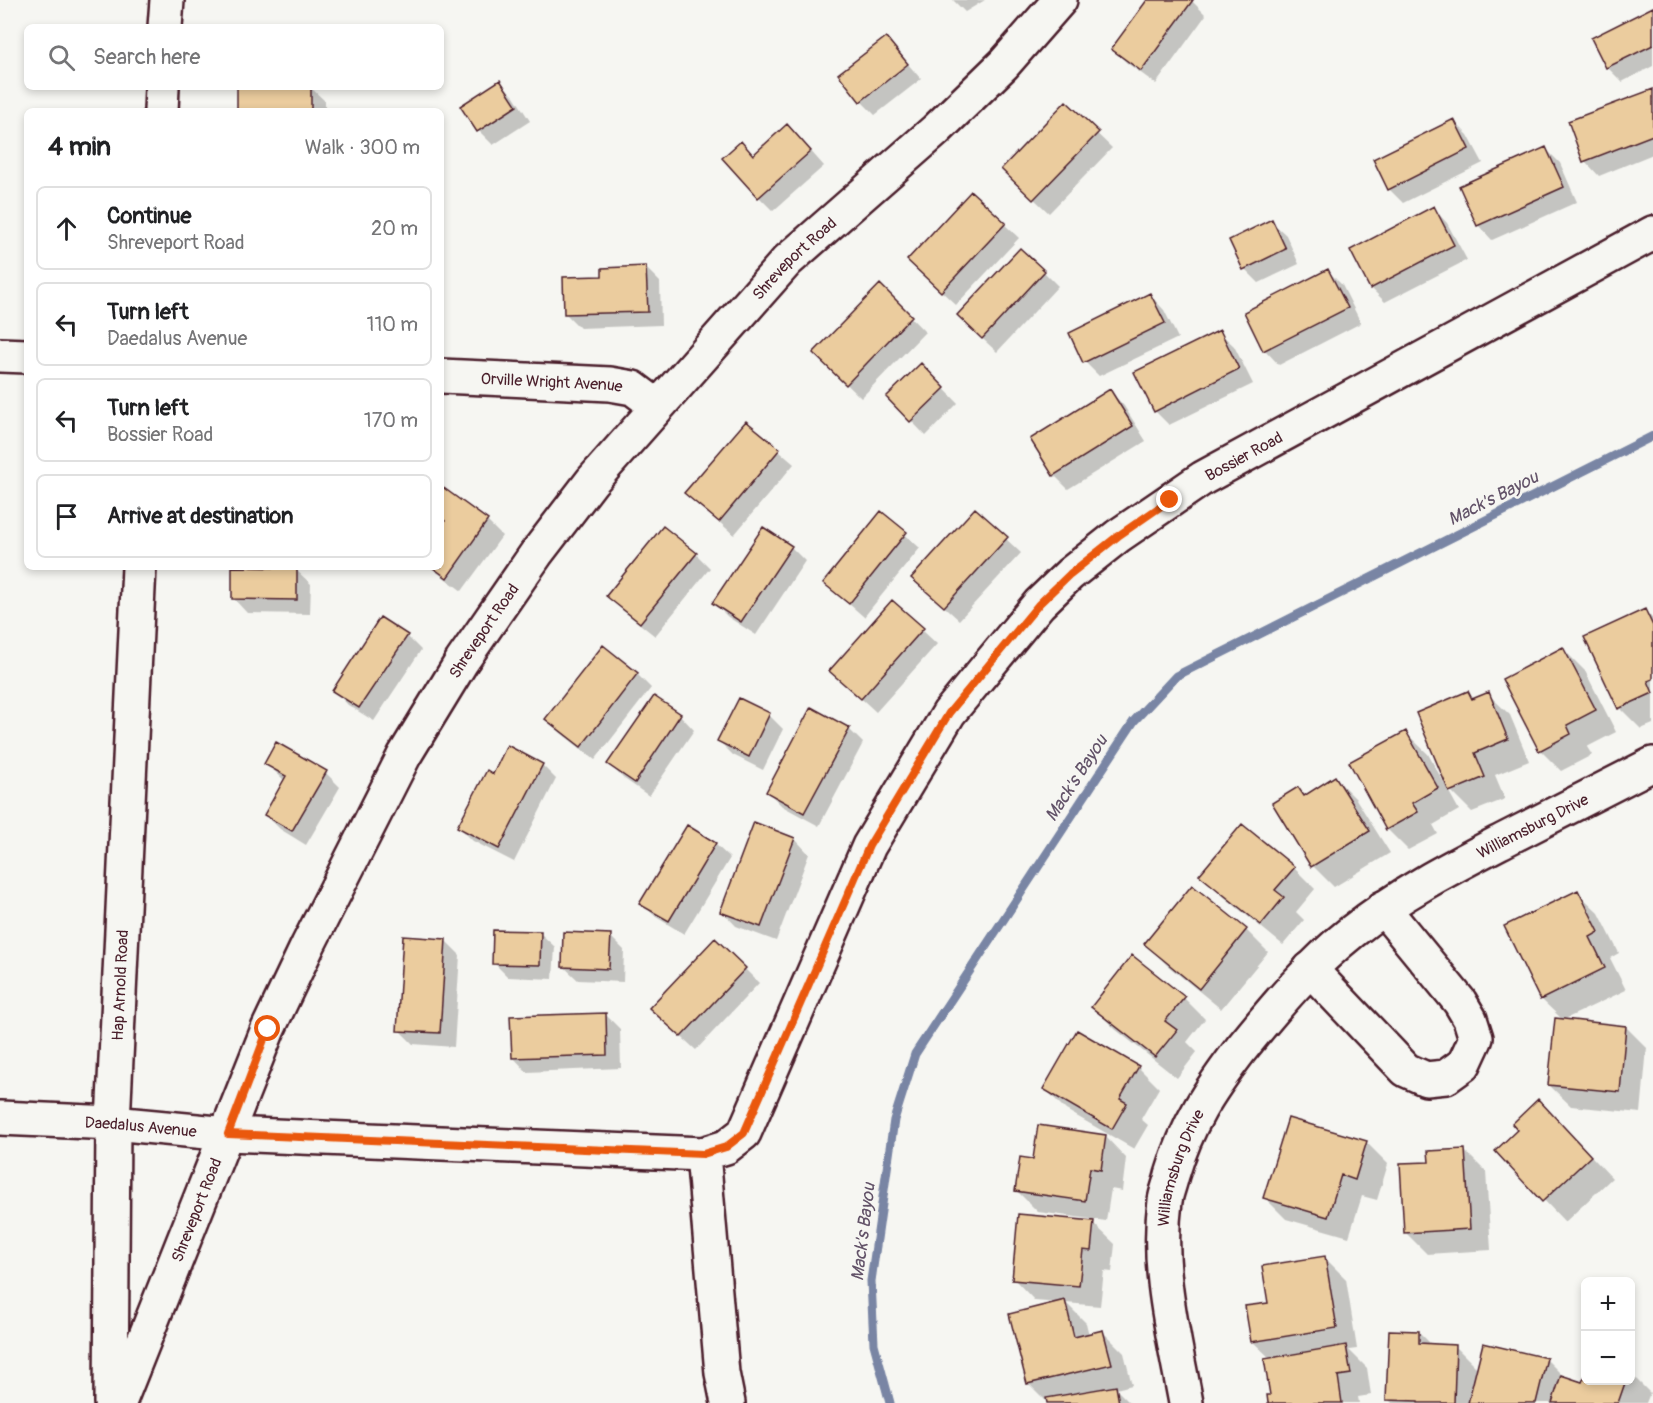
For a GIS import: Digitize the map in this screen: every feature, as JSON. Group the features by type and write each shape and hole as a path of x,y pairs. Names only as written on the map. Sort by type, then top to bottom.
{"street":[{"path":"165,24 166,0"},
{"name":"Shreveport Road","path":"120,1403 268,1029 404,756 462,661 536,554 592,481 787,261 944,122 1004,64 1060,0"},
{"path":"161,108 162,90"},
{"name":"Bossier Road","path":"744,1133 869,846 949,713 1039,604 1070,574 1118,536 1203,478 1653,233"},
{"path":"0,355 24,356"},
{"name":"Orville Wright Avenue","path":"444,376 610,384 633,388 657,406"},
{"name":"Hap Arnold Road","path":"111,1403 113,1123 139,570"},
{"name":"Williamsburg Drive","path":"1186,1403 1168,1305 1162,1239 1165,1199 1179,1153 1196,1113 1218,1079 1278,1004 1310,969 1353,930 1383,908 1440,873 1653,764"},
{"path":"1310,969 1406,1070 1426,1079 1446,1077 1464,1065 1476,1038 1470,1019 1460,1002 1383,908"},
{"name":"Daedalus Avenue","path":"0,1118 113,1123 228,1134 703,1154 726,1147 744,1133"},
{"path":"703,1154 722,1373 728,1403"}],"building":[{"path":"1147,0 1193,0 1141,71 1111,49"},
{"path":"1653,7 1653,45 1606,68 1591,38"},
{"path":"886,37 908,64 860,102 838,74"},
{"path":"500,80 517,106 477,132 460,106"},
{"path":"1653,89 1653,135 1583,162 1568,121"},
{"path":"237,90 311,90 311,108 237,108"},
{"path":"1066,101 1099,132 1033,200 1001,169"},
{"path":"1454,119 1469,149 1388,190 1373,159"},
{"path":"787,124 811,151 758,198 722,158 741,141 753,155"},
{"path":"1546,147 1564,187 1477,226 1459,186"},
{"path":"971,191 1006,223 941,292 907,260"},
{"path":"1434,206 1454,245 1370,289 1350,250"},
{"path":"1272,219 1286,249 1243,270 1229,240"},
{"path":"1020,248 1045,271 982,339 957,315"},
{"path":"646,266 648,312 564,314 563,277 602,276 602,268"},
{"path":"1328,269 1348,308 1263,351 1244,312"},
{"path":"880,284 912,316 846,385 813,353"},
{"path":"1150,293 1165,323 1083,363 1069,333"},
{"path":"1220,330 1239,369 1154,412 1134,372"},
{"path":"921,363 945,388 910,422 886,397"},
{"path":"1110,389 1133,426 1053,476 1030,439"},
{"path":"746,421 780,449 719,522 684,493"},
{"path":"444,488 488,520 447,578 436,570 444,570"},
{"path":"975,508 1008,537 944,607 911,578"},
{"path":"881,511 907,532 849,604 823,583"},
{"path":"663,526 697,553 640,623 606,596"},
{"path":"763,527 792,546 741,622 712,603"},
{"path":"232,570 297,570 297,600 232,599"},
{"path":"892,600 924,628 861,699 829,671"},
{"path":"1645,609 1653,626 1653,679 1648,681 1653,693 1618,709 1584,637"},
{"path":"380,617 408,635 359,708 332,691"},
{"path":"603,645 638,673 581,747 545,719"},
{"path":"1563,647 1596,710 1567,725 1571,734 1539,751 1502,679"},
{"path":"1468,691 1472,699 1489,692 1508,739 1475,753 1485,777 1449,792 1416,713"},
{"path":"654,696 681,714 635,783 607,764"},
{"path":"739,698 770,713 749,757 717,741"},
{"path":"811,707 850,728 804,813 766,792"},
{"path":"1406,731 1438,788 1412,803 1418,812 1386,830 1349,762"},
{"path":"276,742 327,771 292,831 264,815 286,776 264,764"},
{"path":"507,745 543,764 499,849 457,827 487,770 493,774"},
{"path":"1335,776 1370,831 1311,867 1272,803 1298,787 1304,796"},
{"path":"754,822 795,838 761,927 720,912"},
{"path":"1242,824 1295,867 1275,890 1284,897 1261,925 1199,875"},
{"path":"687,825 716,843 669,921 639,904"},
{"path":"1192,885 1247,929 1199,989 1144,944"},
{"path":"1578,890 1599,932 1590,937 1605,968 1540,1000 1504,926"},
{"path":"493,930 541,931 540,965 492,964"},
{"path":"563,932 611,934 609,969 562,967"},
{"path":"403,936 446,939 440,1033 397,1031"},
{"path":"715,938 746,968 681,1037 649,1008"},
{"path":"1132,955 1185,997 1165,1021 1177,1030 1155,1057 1091,1007"},
{"path":"606,1013 607,1055 512,1058 510,1016"},
{"path":"1555,1018 1626,1026 1620,1092 1548,1085"},
{"path":"1077,1030 1139,1066 1120,1099 1127,1103 1112,1129 1043,1089"},
{"path":"1538,1099 1591,1156 1542,1202 1495,1151 1517,1130 1512,1124"},
{"path":"1288,1118 1367,1141 1355,1180 1341,1175 1328,1217 1263,1198"},
{"path":"1038,1125 1106,1135 1101,1170 1090,1168 1085,1201 1015,1191 1020,1157 1033,1159"},
{"path":"1465,1149 1470,1229 1404,1233 1400,1163 1429,1162 1428,1151"},
{"path":"1018,1214 1094,1221 1091,1251 1083,1250 1079,1286 1012,1280"},
{"path":"1325,1256 1337,1328 1251,1342 1245,1306 1268,1303 1262,1266"},
{"path":"1065,1300 1074,1337 1103,1330 1112,1364 1027,1384 1009,1314"},
{"path":"1389,1330 1419,1331 1419,1343 1456,1345 1454,1403 1386,1400"},
{"path":"1483,1343 1547,1358 1536,1403 1468,1403"},
{"path":"1346,1345 1351,1374 1338,1376 1342,1403 1268,1403 1267,1395 1270,1395 1264,1359"},
{"path":"1561,1375 1581,1382 1581,1385 1624,1385 1618,1403 1552,1403"},
{"path":"1116,1386 1119,1403 1047,1403 1046,1398"}],"waterway":[{"name":"Mack's Bayou","path":"890,1403 874,1344 871,1281 894,1120 915,1054 1134,721 1176,676 1653,436"}],"route":[{"path":"268,1029 228,1134 703,1154 726,1147 744,1133 869,846 949,713 1039,604 1070,574 1118,536 1170,500"}]}
